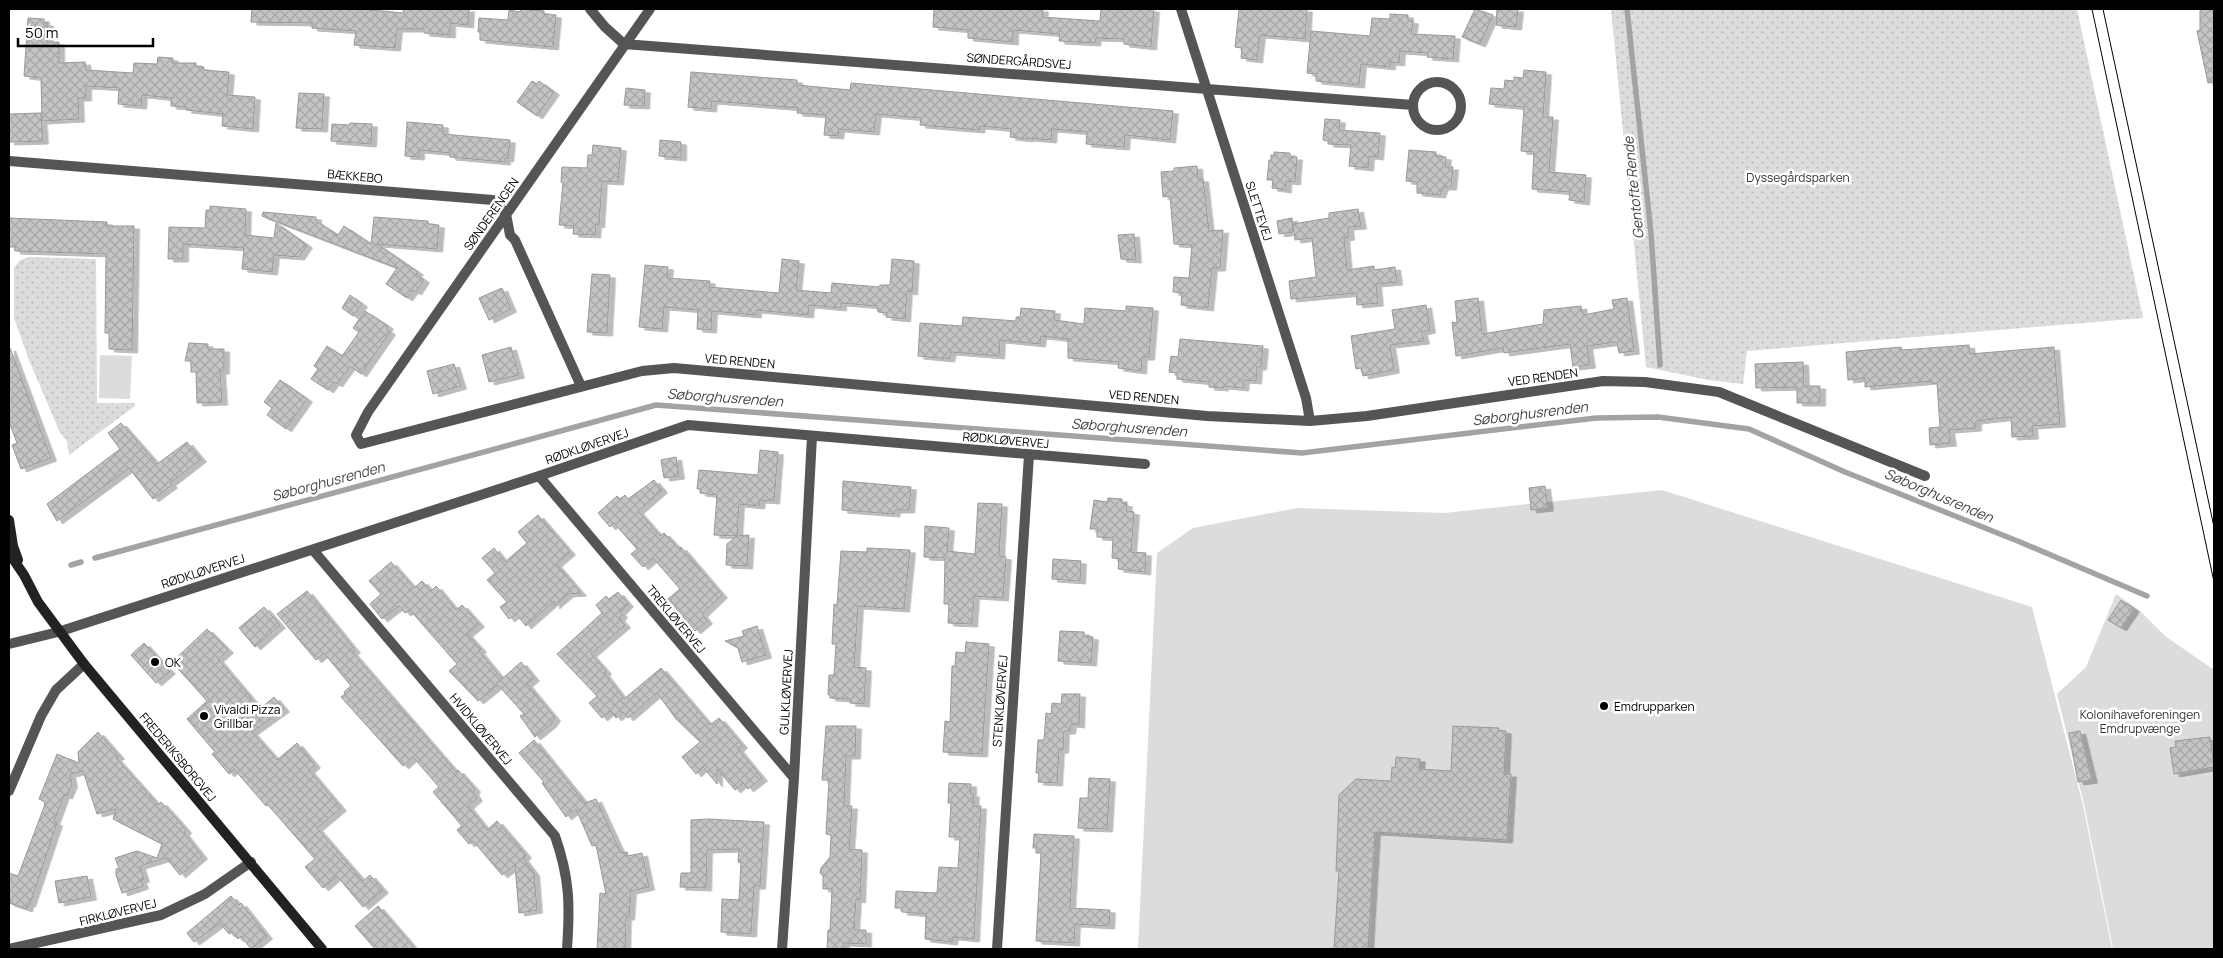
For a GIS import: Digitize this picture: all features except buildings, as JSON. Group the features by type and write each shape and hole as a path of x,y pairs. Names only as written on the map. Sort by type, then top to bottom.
{"street":[{"path":"590,9 604,27 624,44"},
{"name":"SØNDERENGEN","path":"356,435 368,412 650,9"},
{"name":"SLETTEVEJ","path":"1180,9 1306,398 1310,421"},
{"name":"SØNDERGÅRDSVEJ","path":"624,44 1413,105"},
{"path":"1432,82 1447,84 1454,89 1460,103 1459,114 1452,124 1438,130 1430,129 1417,120 1413,105 1418,90 1432,82"},
{"name":"BÆKKEBO","path":"9,161 44,162 493,200 506,214"},
{"path":"506,214 510,235 515,240 581,386"},
{"name":"VED RENDEN","path":"356,435 361,444 642,370 674,368 1207,416 1310,421 1367,416 1603,381 1644,382 1719,392 1925,476"},
{"name":"RØDKLØVERVEJ","path":"9,644 58,632 539,476 688,425 1145,464"},
{"name":"GULKLØVERVEJ","path":"782,949 794,778 812,436"},
{"name":"STENKLØVERVEJ","path":"997,949 1028,455"},
{"name":"TREKLØVERVEJ","path":"539,476 794,778"},
{"name":"FREDERIKSBORGVEJ","path":"9,520 13,546 24,575 38,602 58,632 322,949"},
{"name":"HVIDKLØVERVEJ","path":"312,550 555,836 563,860 570,903 567,949"},
{"name":"FREDERIKSBORGVEJ","path":"9,553 24,575"},
{"path":"9,791 41,716 56,690 84,664"},
{"name":"FIRKLØVERVEJ","path":"9,949 161,915 205,894 251,862"}],"green space":[{"name":"Dyssegårdsparken","path":"1611,9 2077,9 2143,318 1747,351 1743,384 1708,380 1646,367"},
{"path":"29,257 96,259 97,403 135,403 135,406 69,455 67,441 60,433 29,360 14,318 14,268 20,260"},
{"path":"100,355 132,356 130,399 99,398"},
{"name":"Emdrupparken","path":"1662,490 2032,607 2083,805 2112,949 1138,949 1157,553 1193,528 1297,508 1444,513"},
{"name":"Kolonihaveforeningen Emdrupvænge","path":"2116,594 2139,610 2165,636 2214,670 2214,949 2113,949 2084,804 2057,694 2086,667"}],"waterway":[{"name":"Gentofte Rende","path":"1627,9 1651,233 1660,365"},
{"name":"Søborghusrenden","path":"95,558 656,405 1302,453 1596,418 1658,417 1749,429 1845,472 2020,542 2147,596"},
{"name":"Søborghusrenden","path":"71,565 81,562"}],"tram line":[{"path":"2092,9 2214,582"},
{"path":"2103,9 2214,527"}],"place":[{"name":"OK","path":"155,662"},
{"name":"Emdrupparken","path":"1604,706"},
{"name":"Vivaldi Pizza Grillbar","path":"204,716"}]}
